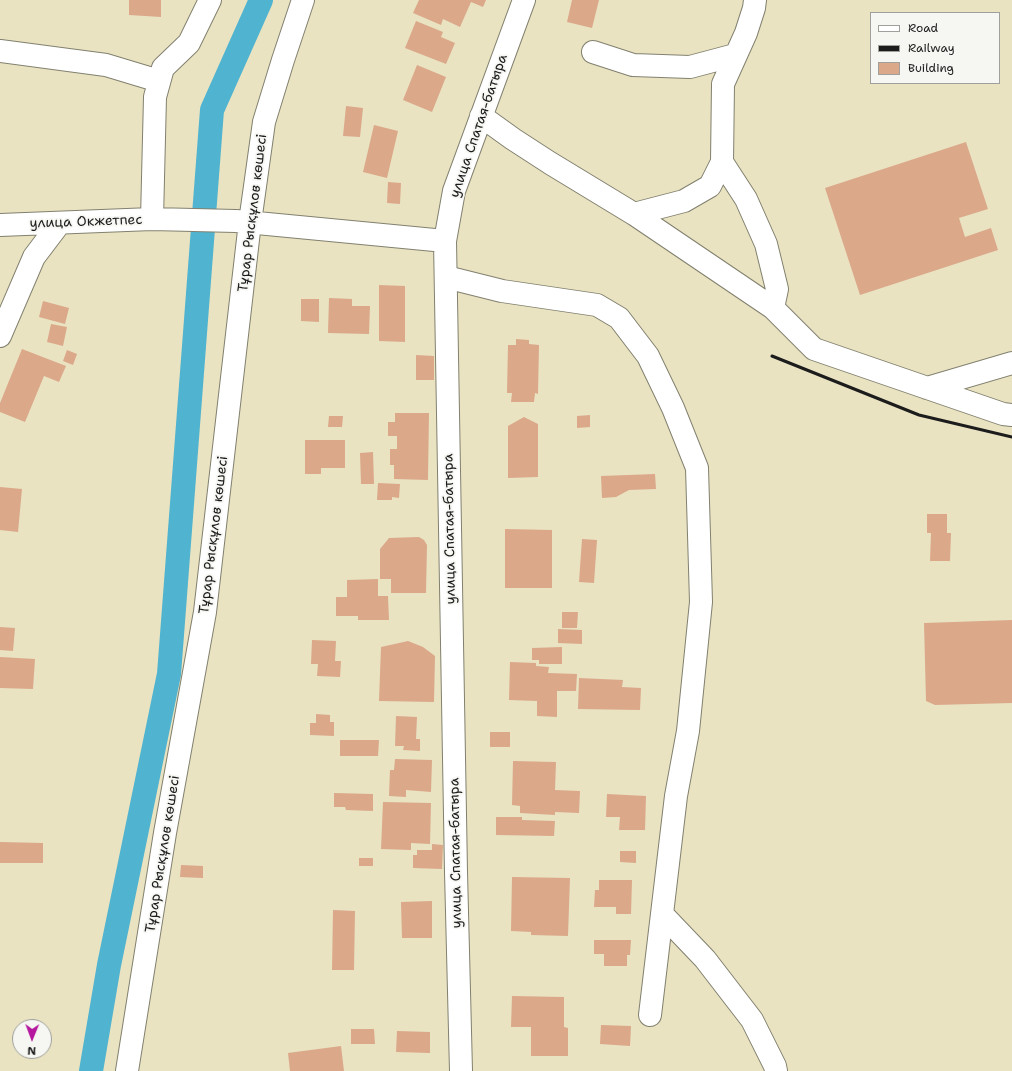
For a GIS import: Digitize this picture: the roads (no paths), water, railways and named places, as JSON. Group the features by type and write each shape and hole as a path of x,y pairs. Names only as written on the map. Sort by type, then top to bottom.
{"street":[{"path":"162,220 154,97 163,68 189,43 210,0"},
{"name":"Тұрар Рысқұлов көшесі","path":"127,1071 166,833 205,612 243,221 264,122 303,0"},
{"name":"улица Спатая-батыра","path":"461,1071 445,241 454,190 524,0"},
{"path":"634,214 684,201 710,186 722,162 723,84 746,33 755,0"},
{"path":"0,51 106,65 159,80"},
{"path":"593,52 633,65 690,67 736,55"},
{"path":"482,116 513,139 634,214 773,308 814,350 1003,414 1012,415"},
{"path":"722,162 746,199 766,244 777,289 773,308"},
{"name":"улица Окжетпес","path":"0,226 162,220 243,221 445,241"},
{"path":"0,336 34,257 59,224"},
{"path":"446,277 502,291 597,306 619,318 648,356 673,408 697,468 701,602 688,731 676,796 650,1015"},
{"path":"927,388 1012,363"},
{"path":"662,914 705,958 752,1020 776,1066 776,1071"}],"waterway":[{"path":"91,1071 109,965 169,674 212,110 261,0"}],"railway":[{"path":"772,356 919,415 1012,437"}]}
